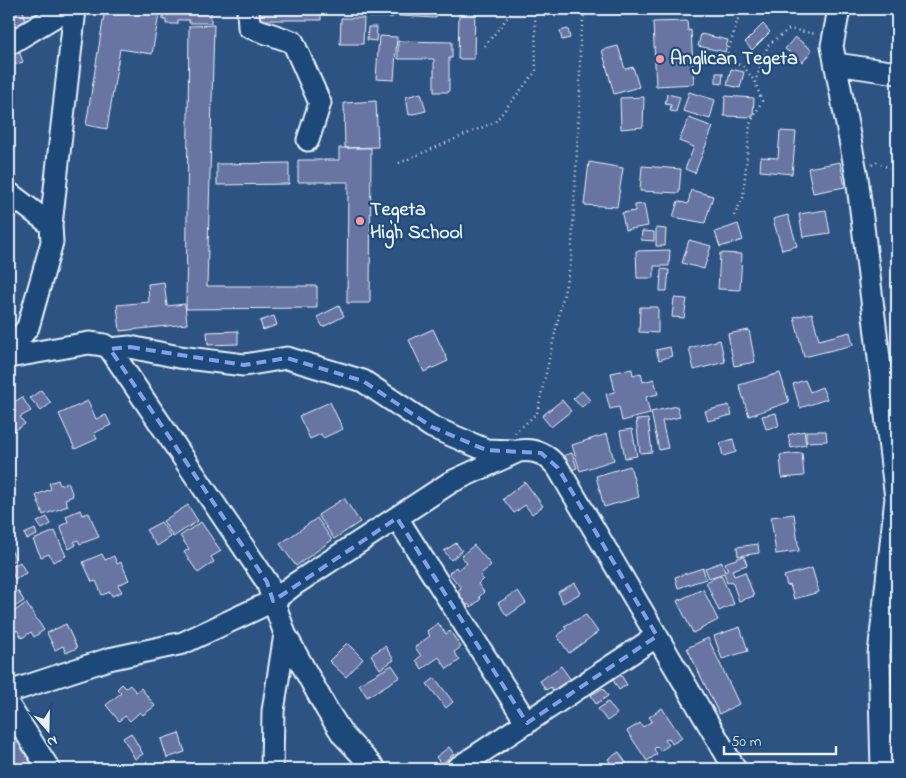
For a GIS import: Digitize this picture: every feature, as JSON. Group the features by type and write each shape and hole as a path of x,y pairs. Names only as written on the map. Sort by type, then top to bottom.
{"street":[{"path":"9,44 68,9"},
{"path":"9,352 28,327 52,242 51,225 75,9"},
{"path":"248,9 249,27 292,42 320,103 308,140"},
{"path":"839,9 832,46 857,177 896,498 879,654 882,769"},
{"path":"836,64 897,73"},
{"path":"9,193 51,225"},
{"path":"9,357 97,343 110,349 130,347 179,357 244,365 287,358 363,381 432,427 486,450 515,444 541,453 551,459 558,468 735,769"},
{"path":"110,349 266,582 285,634 327,710 343,735 375,769"},
{"path":"9,692 108,659 183,643 273,601 295,584 451,482 515,444"},
{"path":"397,518 527,723"},
{"path":"272,769 273,710 285,634"},
{"path":"456,769 658,636"},
{"path":"9,706 49,769"}],"path":[{"path":"484,46 514,9"},
{"path":"399,163 495,122 536,71 535,9"},
{"path":"515,444 537,413 571,262 580,96 580,39 585,9"},
{"path":"734,216 743,198 750,124 762,101 755,82 745,68 726,58 741,9"},
{"path":"755,82 768,45 789,29 834,37"},
{"path":"857,177 877,162 897,172"}],"highlighted area":[{"path":"130,347 244,365 287,358 363,381 432,427 486,450 541,453 558,468 657,636 527,723 397,518 273,601 267,582 110,349"}],"building":[{"path":"9,9 23,9 27,28 9,31"},
{"path":"105,9 160,9 152,54 120,49 107,129 86,125"},
{"path":"163,9 211,9 211,23 189,23 189,20 178,20 178,24 166,24 166,20 163,20"},
{"path":"259,9 321,9 321,20 259,20"},
{"path":"369,9 393,9 393,17 369,17"},
{"path":"399,9 437,9 436,18 399,16"},
{"path":"446,9 475,9 474,59 458,59 459,12 446,12"},
{"path":"341,18 364,18 363,44 340,44"},
{"path":"687,21 688,31 691,30 694,84 656,86 653,22"},
{"path":"763,24 770,32 752,50 745,42"},
{"path":"214,25 207,286 317,286 317,308 186,309 189,26"},
{"path":"368,27 377,27 376,41 367,40"},
{"path":"568,29 570,38 562,40 560,31"},
{"path":"701,34 728,40 725,52 698,46"},
{"path":"379,36 397,37 394,80 376,79"},
{"path":"795,37 812,50 803,62 785,49"},
{"path":"398,41 452,42 452,58 449,58 449,92 434,92 434,59 398,59"},
{"path":"618,46 625,69 633,67 639,87 614,94 602,50"},
{"path":"19,51 23,62 14,65 10,55"},
{"path":"731,69 744,72 740,88 727,85"},
{"path":"716,73 723,73 722,84 716,83"},
{"path":"689,92 715,100 710,119 683,111"},
{"path":"421,93 426,111 409,115 406,97"},
{"path":"667,94 680,97 676,112 670,111 671,105 665,104"},
{"path":"725,96 754,98 753,117 724,116"},
{"path":"644,97 643,127 621,129 620,98"},
{"path":"376,101 378,147 345,148 344,103"},
{"path":"689,118 713,127 695,173 685,169 694,147 679,141"},
{"path":"780,131 796,132 792,174 760,171 761,157 778,158"},
{"path":"339,148 371,148 370,303 347,303 348,182 298,182 298,160 339,160"},
{"path":"589,162 623,168 617,207 584,205"},
{"path":"840,162 845,187 813,193 808,168"},
{"path":"289,163 289,184 217,185 217,164"},
{"path":"642,166 681,169 679,193 640,191"},
{"path":"691,190 713,196 705,223 673,217 678,201 688,204"},
{"path":"644,204 648,226 625,230 622,213 635,211 635,205"},
{"path":"826,210 830,233 803,237 799,214"},
{"path":"788,215 797,246 782,250 773,219"},
{"path":"738,224 743,240 720,247 715,232"},
{"path":"656,228 666,229 665,246 656,246"},
{"path":"642,231 654,232 654,241 641,240"},
{"path":"689,240 711,246 704,269 682,263"},
{"path":"670,250 669,266 654,266 654,278 637,278 636,251"},
{"path":"720,253 742,254 740,290 718,289"},
{"path":"661,269 669,270 667,291 660,291"},
{"path":"164,282 167,306 185,304 187,324 120,331 117,305 149,302 148,284"},
{"path":"674,298 687,299 684,318 672,317"},
{"path":"339,306 344,316 323,327 317,317"},
{"path":"640,307 658,307 658,333 639,332"},
{"path":"812,313 819,340 850,332 853,345 804,357 794,317"},
{"path":"274,316 277,325 263,330 260,321"},
{"path":"433,329 448,361 424,372 409,340"},
{"path":"749,330 755,362 734,366 728,334"},
{"path":"238,331 238,344 208,345 207,332"},
{"path":"720,340 725,362 694,370 689,348"},
{"path":"670,347 672,356 659,360 656,350"},
{"path":"632,369 633,375 641,373 643,382 654,379 658,394 646,397 650,414 622,421 619,407 610,409 606,394 615,392 611,373"},
{"path":"780,373 789,402 749,416 739,385"},
{"path":"805,380 810,392 822,387 827,399 800,408 793,384"},
{"path":"41,390 51,403 41,411 30,398"},
{"path":"582,391 590,400 582,407 573,399"},
{"path":"9,396 13,403 22,397 31,411 20,417 25,424 9,434"},
{"path":"562,400 571,411 551,427 542,416"},
{"path":"88,401 96,419 106,415 111,425 94,433 97,439 75,449 59,414"},
{"path":"330,402 343,429 323,438 321,434 310,439 299,416"},
{"path":"729,405 732,415 708,421 705,411"},
{"path":"677,406 680,417 662,421 668,448 659,450 651,412"},
{"path":"776,413 779,426 766,429 762,416"},
{"path":"648,419 652,452 640,453 636,420"},
{"path":"632,429 637,456 625,458 620,431"},
{"path":"804,431 806,445 791,448 788,435"},
{"path":"806,431 826,431 827,441 806,442"},
{"path":"607,434 614,460 580,471 572,445"},
{"path":"733,439 736,452 723,456 720,443"},
{"path":"572,453 577,468 569,471 565,455"},
{"path":"802,453 804,476 782,478 780,455"},
{"path":"630,466 639,497 604,507 596,476"},
{"path":"58,480 60,485 68,482 73,496 65,499 68,506 43,515 36,495 51,489 49,483"},
{"path":"525,482 543,506 532,514 525,505 514,513 503,499"},
{"path":"344,498 360,522 334,539 318,515"},
{"path":"188,505 198,521 173,537 163,521"},
{"path":"80,510 82,515 89,513 99,537 80,544 78,540 74,542 76,545 69,549 60,526 68,522 66,516"},
{"path":"794,514 799,551 776,554 771,517"},
{"path":"47,517 51,524 42,529 37,522"},
{"path":"317,518 332,540 296,566 280,544"},
{"path":"161,522 171,537 157,546 146,530"},
{"path":"201,522 221,551 211,557 214,562 198,573 184,552 189,549 180,536"},
{"path":"35,529 37,535 27,539 24,534"},
{"path":"55,531 66,556 53,562 49,554 41,557 33,540"},
{"path":"456,543 462,551 451,560 444,551"},
{"path":"758,544 759,553 738,556 737,547"},
{"path":"474,545 491,565 480,575 483,579 478,584 484,592 479,597 481,599 471,607 468,604 463,608 452,595 461,588 449,573 456,567 458,570 467,563 461,556"},
{"path":"9,546 16,559 9,563"},
{"path":"102,554 105,560 114,556 117,564 121,562 129,580 118,585 122,592 112,596 110,592 102,595 96,581 92,582 83,562"},
{"path":"744,556 747,565 732,570 734,576 745,572 754,596 739,601 732,581 727,583 724,573 709,578 705,568 722,562 725,572 728,570 725,563"},
{"path":"20,562 26,573 15,579 10,568"},
{"path":"703,568 706,579 678,588 675,577"},
{"path":"812,568 819,592 794,599 790,585 787,586 784,576"},
{"path":"721,575 734,604 719,611 706,582"},
{"path":"575,583 581,593 563,603 558,592"},
{"path":"703,589 718,620 693,633 677,601"},
{"path":"18,591 24,601 11,609 9,597"},
{"path":"518,591 526,603 507,616 498,603"},
{"path":"26,603 44,630 34,637 31,632 22,638 17,630 10,635 9,615"},
{"path":"586,615 598,632 569,653 557,636 566,629 564,626"},
{"path":"438,623 446,634 450,631 461,647 454,652 460,660 447,669 439,657 422,669 416,660 421,656 415,647 430,636 427,631"},
{"path":"66,624 77,648 66,653 63,646 55,650 47,633"},
{"path":"740,627 748,651 722,659 714,636"},
{"path":"708,638 739,704 719,714 687,648"},
{"path":"347,643 363,659 346,677 329,661"},
{"path":"385,646 394,660 380,669 371,655"},
{"path":"392,665 400,677 367,697 359,684"},
{"path":"561,666 571,680 553,691 551,687 546,690 540,681"},
{"path":"621,675 627,685 619,690 613,680"},
{"path":"435,678 453,702 446,708 427,684"},
{"path":"122,684 126,688 130,685 136,692 141,688 155,706 143,715 140,712 130,721 125,716 119,721 106,705 121,693 117,689"},
{"path":"603,688 608,696 596,704 591,695"},
{"path":"608,702 617,714 607,721 598,709"},
{"path":"662,708 682,738 672,744 669,738 665,740 669,745 660,751 657,746 654,749 657,754 647,761 627,731 640,723 643,727 652,721 649,717"},
{"path":"131,733 143,754 135,759 123,738"},
{"path":"179,733 185,752 167,758 161,739"},
{"path":"20,740 33,762 22,769 15,769 9,760 9,747"},
{"path":"449,747 454,754 441,764 436,757"},
{"path":"619,752 630,769 604,769 611,764 608,759"}],"place":[{"name":"Anglican Tegeta","path":"660,59"},
{"name":"Tegeta High School","path":"360,221"}]}
